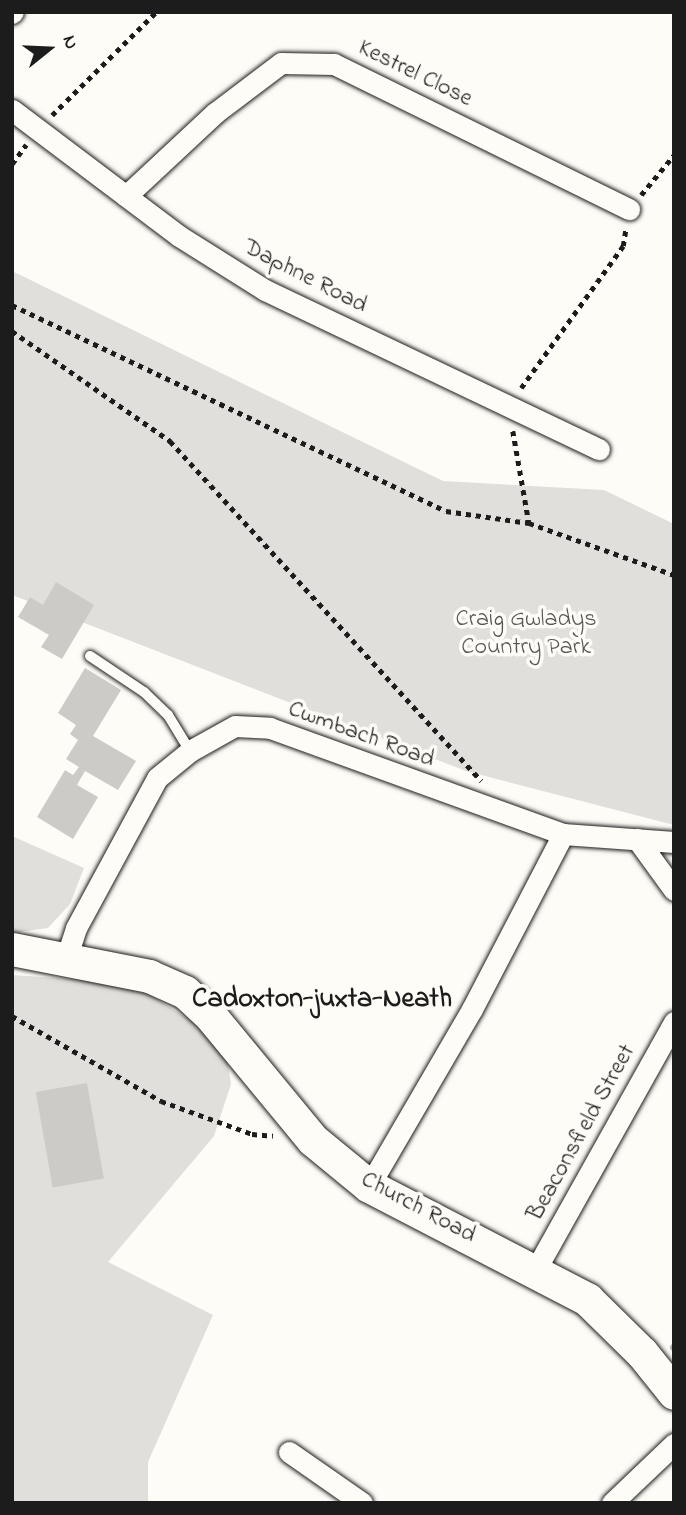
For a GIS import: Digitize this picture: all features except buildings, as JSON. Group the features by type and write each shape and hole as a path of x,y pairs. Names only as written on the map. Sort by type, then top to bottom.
{"main road":[{"name":"Church Road","path":"12,949 149,976 185,992 209,1014 313,1140 369,1186 536,1269 587,1299 642,1353 674,1393"}],"street":[{"name":"Kestrel Close","path":"126,196 215,113 281,62 334,64 629,209"},
{"name":"Daphne Road","path":"12,110 178,236 265,290 599,449"},
{"name":"Cwmbach Road","path":"66,959 76,928 157,778 190,751 235,726 270,728 563,834 674,842"},
{"path":"369,1186 472,1009 563,834"},
{"path":"637,839 674,890"},
{"name":"Beaconsfield Street","path":"536,1269 674,1022"},
{"path":"612,1503 674,1444"},
{"path":"289,1452 362,1503"}],"lane":[{"path":"90,656 144,692 168,715 190,751"}],"path":[{"path":"12,164 38,129 156,12"},
{"path":"529,523 508,406 623,246 629,209 674,155"},
{"path":"12,305 446,511 529,523 674,575"},
{"path":"12,331 170,441 492,791"},
{"path":"12,1016 161,1101 252,1135 313,1140"}],"green space":[{"name":"Craig Gwladys Country Park","path":"12,271 443,481 604,490 674,524 674,825 466,771 12,595"},
{"path":"12,836 84,868 70,904 48,928 12,933"},
{"path":"12,975 102,981 150,995 193,1022 227,1059 231,1084 214,1136 108,1262 213,1315 148,1462 148,1503 12,1503"}],"district":[{"name":"Cadoxton-juxta-Neath","path":"322,1000"}]}
